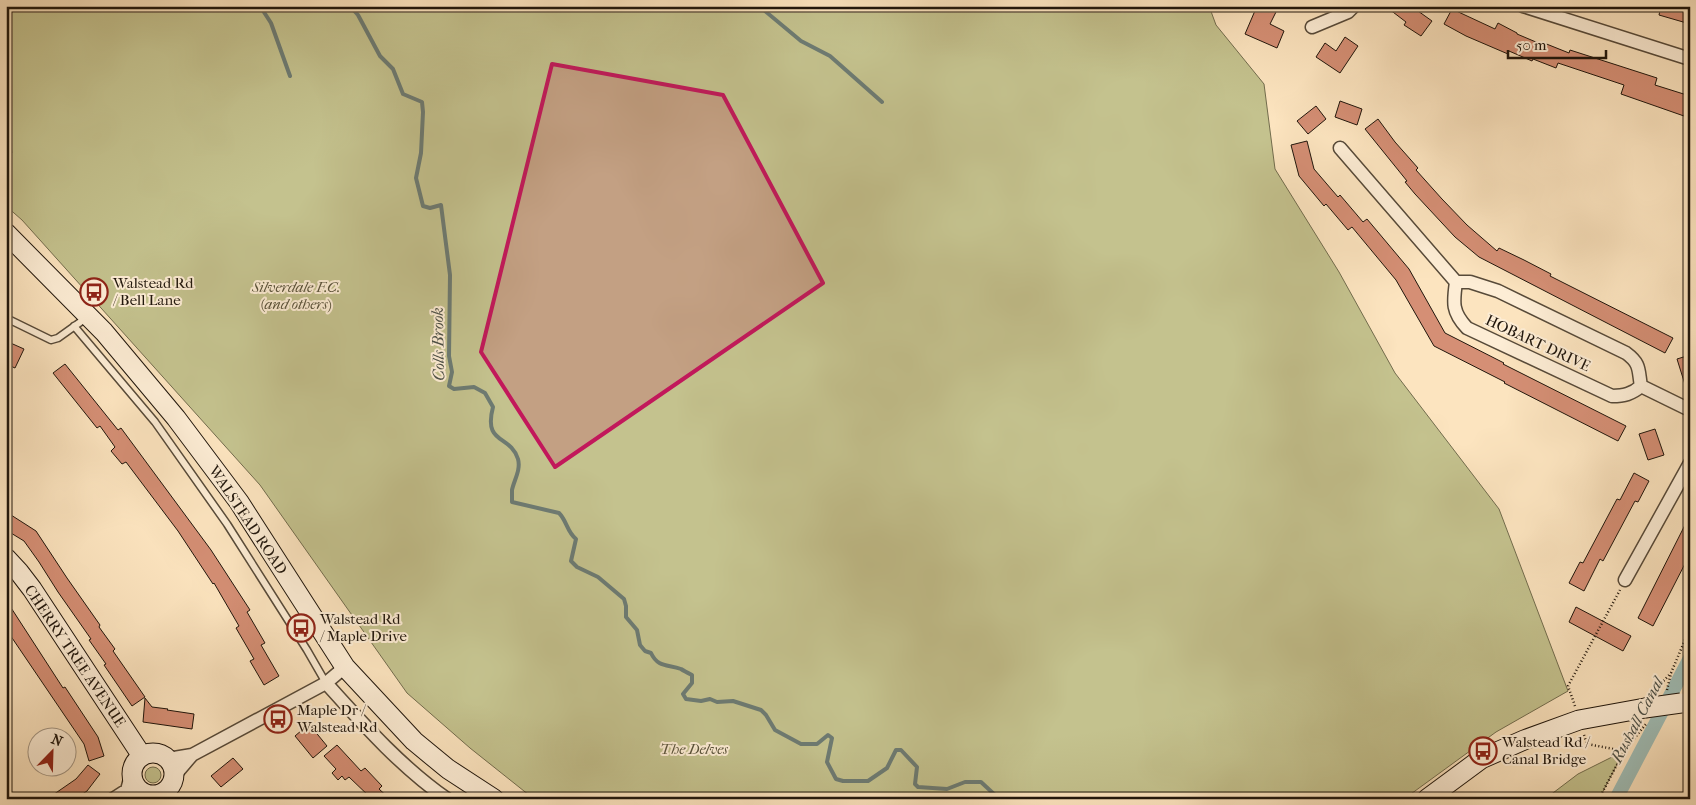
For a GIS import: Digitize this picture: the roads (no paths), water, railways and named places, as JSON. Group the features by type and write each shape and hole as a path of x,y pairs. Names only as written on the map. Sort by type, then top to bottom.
{"street":[{"path":"1312,27 1348,12 1354,6"},
{"path":"1523,6 1690,59"},
{"path":"1340,148 1456,282"},
{"name":"WALSTEAD ROAD","path":"7,234 82,321 104,332 176,418 239,502 345,667 414,741 448,769 494,799"},
{"name":"HOBART DRIVE","path":"1456,282 1470,282 1498,290 1626,353 1639,366 1641,386 1634,392 1624,396 1612,396 1467,328 1458,318 1453,302 1456,282"},
{"path":"1641,386 1690,410"},
{"path":"1625,580 1690,463"},
{"name":"CHERRY TREE AVENUE","path":"6,558 32,590 137,764"},
{"path":"171,767 326,683 345,667"},
{"path":"326,683 399,759 448,799"},
{"path":"1427,799 1481,759 1524,740 1579,720 1686,703"},
{"path":"113,799 134,791 167,796 171,785 171,767 161,754 150,753 137,764 134,791"},
{"path":"171,767 192,755"}],"lane":[{"path":"6,318 51,340 58,338 82,321 222,516 326,683"}],"waterway":[{"path":"260,6 271,23 290,76"},
{"name":"Colls Brook","path":"350,6 358,15 380,56 393,69 403,94 422,102 421,153 416,178 423,206 430,208 441,205 450,275 449,356 452,372 449,386 454,389 474,387 485,393 493,407 491,419 494,434 514,451 519,463 512,490 512,502 559,513 576,539 571,561 577,567 598,577 624,599 626,617 637,630 640,645 645,651 651,653 660,663 681,669 692,675 692,683 683,694 686,699 701,701 710,699 717,702 733,701 761,710 775,730 801,744 817,744 828,735 832,738 827,762 836,779 843,781 868,781 887,768 896,750 901,750 917,767 915,784 918,787 947,789 965,782 981,782 995,795 996,799"},
{"path":"759,6 801,41 830,56 882,102"},
{"name":"Rushall Canal","path":"1616,799 1690,658"}],"place":[{"name":"Walstead Rd / Bell Lane","path":"94,292"},
{"name":"Walstead Rd / Maple Drive","path":"301,628"},
{"name":"Maple Dr / Walstead Rd","path":"278,719"},
{"name":"Walstead Rd / Canal Bridge","path":"1483,751"}],"park label":[{"name":"Silverdale F.C. (and others)","path":"296,296"},
{"name":"The Delves","path":"694,749"}]}
